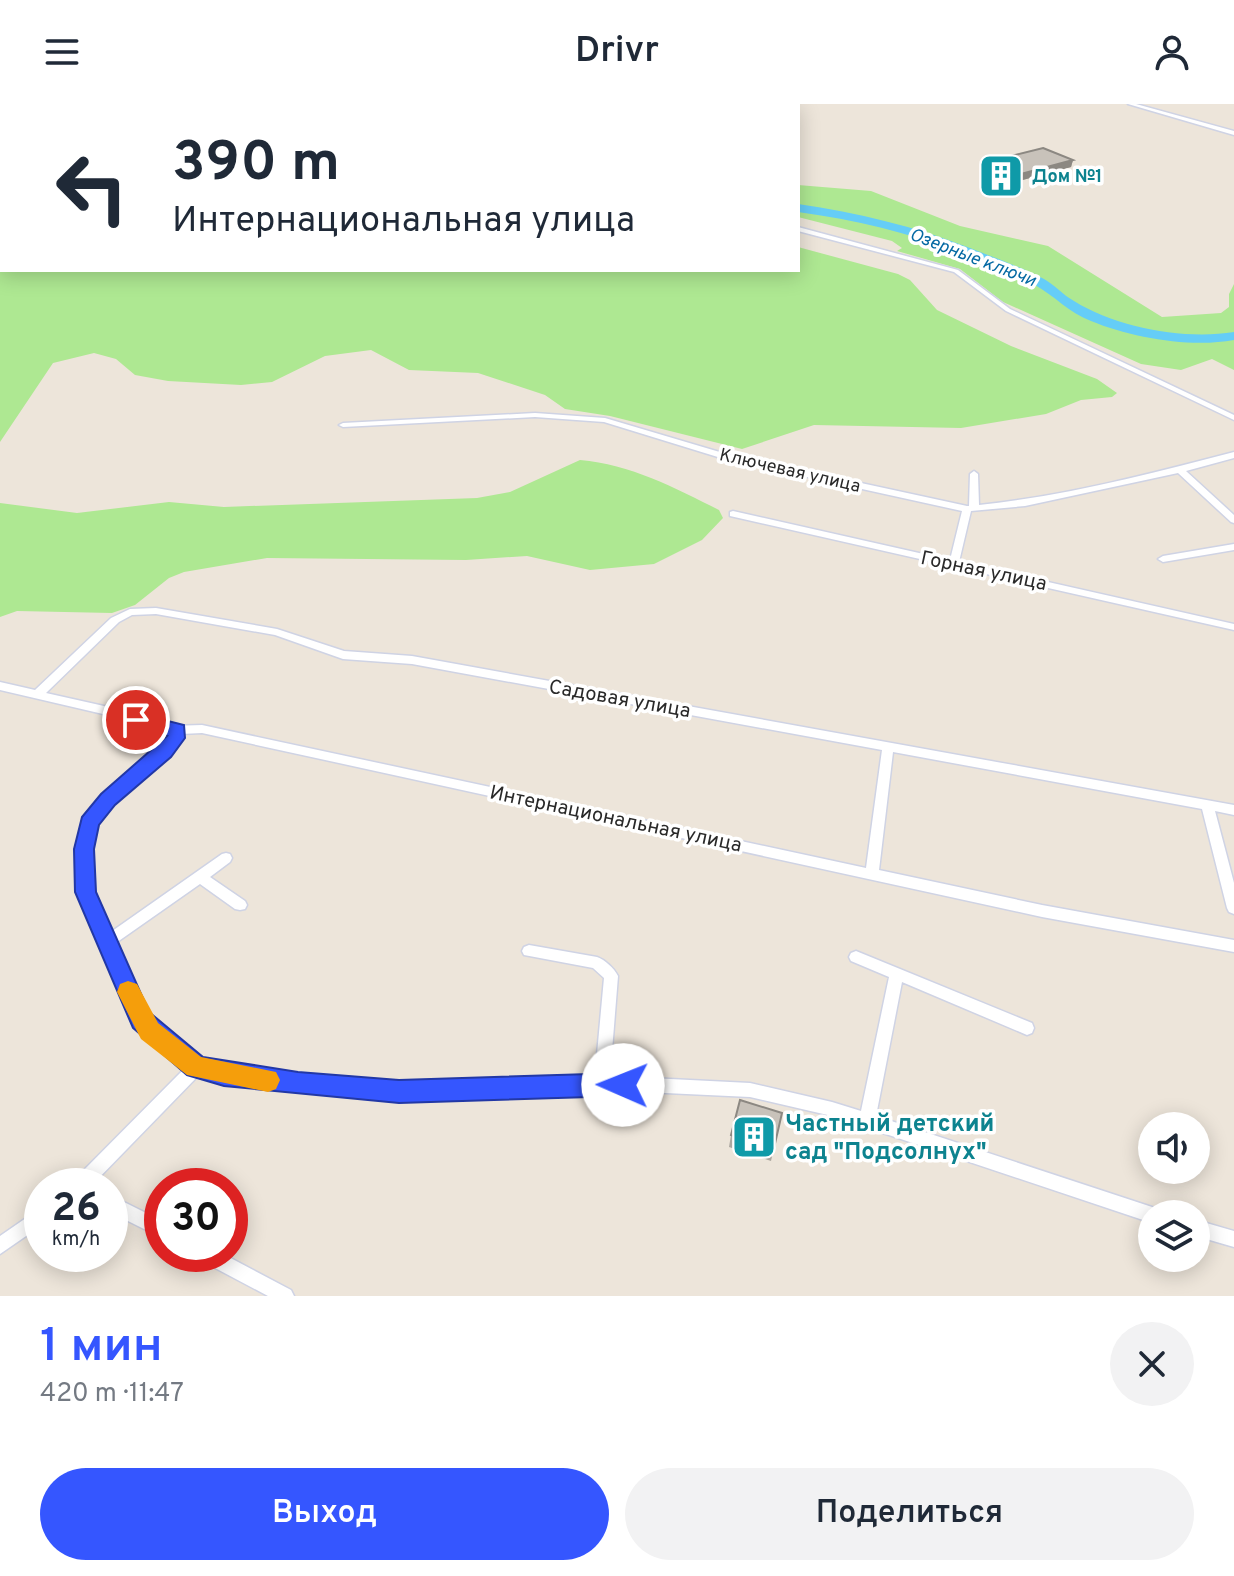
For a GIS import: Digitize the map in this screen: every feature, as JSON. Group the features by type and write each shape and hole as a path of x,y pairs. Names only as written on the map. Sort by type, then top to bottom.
{"street":[{"path":"1130,104 1234,133"},
{"path":"1164,104 1167,112"},
{"path":"800,230 956,271 1008,310 1234,418"},
{"name":"Ключевая улица","path":"343,425 535,415 605,420 731,457 970,508 1025,503 1180,470 1234,455"},
{"path":"1180,470 1234,520"},
{"path":"954,564 970,508 974,474"},
{"name":"Горная улица","path":"733,514 1234,627"},
{"path":"1163,559 1234,547"},
{"name":"Садовая улица","path":"37,695 115,620 130,612 156,611 277,632 343,655 412,660 1234,810"},
{"name":"Интернациональная улица","path":"0,686 177,730 202,729 1057,914 1234,946"},
{"path":"177,730 171,745 108,800 86,831 85,892 141,1020 196,1067 224,1075 399,1092 602,1083 750,1090 867,1121 1138,1210"},
{"path":"872,872 888,747"},
{"path":"1207,805 1234,908"},
{"path":"107,942 226,858"},
{"path":"200,877 240,905"},
{"path":"529,951 597,963 611,976 602,1083"},
{"path":"856,957 1027,1028"},
{"path":"867,1121 897,973"},
{"path":"98,1168 196,1067"},
{"path":"0,1246 24,1228"},
{"path":"1210,1232 1234,1239"},
{"path":"240,1272 285,1296"}],"green space":[{"path":"800,185 871,191 960,226 1048,246 1162,317 1221,313 1229,307 1229,294 1234,284 1234,370 1212,359 1181,370 1141,364 1003,302 960,269 897,251 902,248 892,241 800,218"},
{"path":"800,248 898,274 910,280 937,310 1011,346 1097,379 1117,393 1112,397 1081,400 1046,414 961,428 814,425 742,449 610,416 565,409 545,395 478,373 409,370 371,350 325,356 272,382 241,385 168,381 135,375 116,359 94,353 53,363 0,442 0,272 800,272"},
{"path":"580,460 617,466 652,478 719,510 723,518 702,540 654,564 590,570 527,556 466,560 267,558 184,572 169,578 135,605 112,613 17,611 0,617 0,503 77,513 169,502 224,507 477,498 510,492"}],"building":[{"path":"1043,148 1073,160 1013,176 983,163"},
{"name":"Частный детский сад \"Подсолнух\"","path":"740,1100 782,1113 774,1148 731,1135"}],"waterway":[{"name":"Озерные ключи","path":"800,208 872,219 963,250 1041,283 1068,304 1097,319 1138,330 1211,340 1234,336"}],"slow traffic":[{"path":"128,992 141,1020 150,1031 196,1067 224,1075 268,1080"}],"place":[{"name":"Дом №1","path":"1001,176"},
{"name":"Частный детский сад \"Подсолнух\"","path":"754,1137"}],"route":[{"path":"136,720 177,730 176,738 108,800 89,822 84,849 85,892 141,1020 150,1031 196,1067 224,1075 399,1092 602,1083 623,1085"}]}
